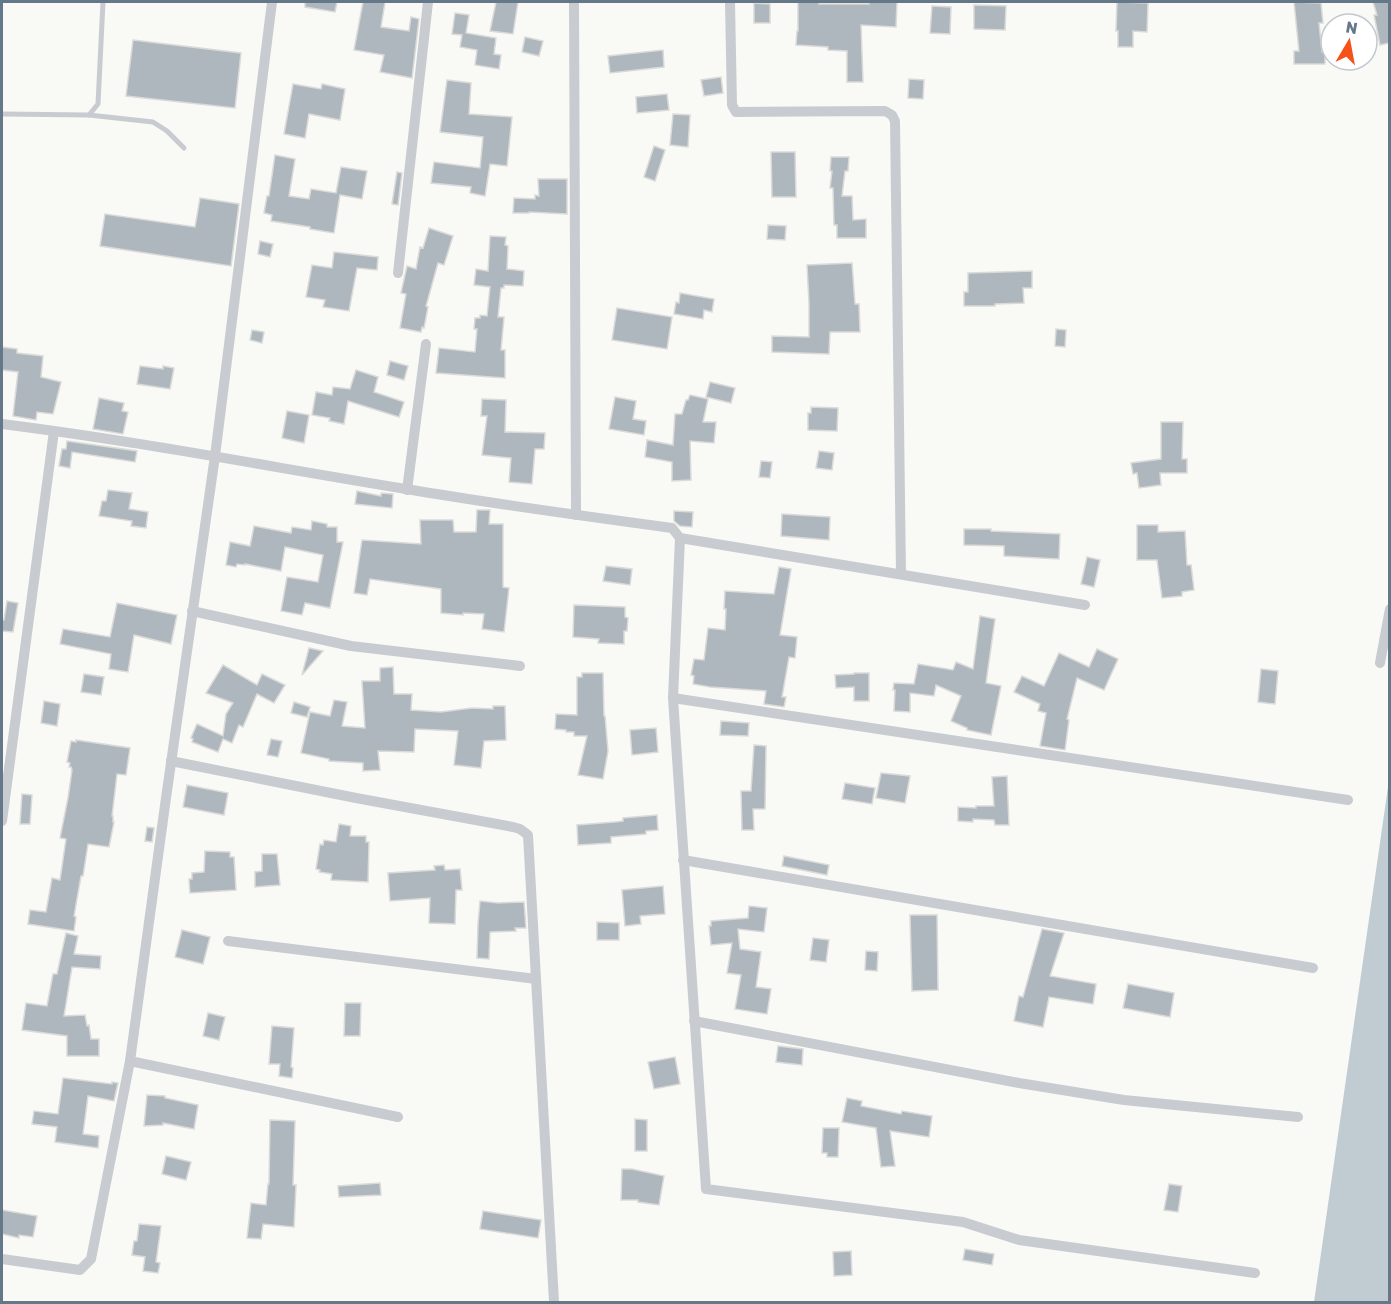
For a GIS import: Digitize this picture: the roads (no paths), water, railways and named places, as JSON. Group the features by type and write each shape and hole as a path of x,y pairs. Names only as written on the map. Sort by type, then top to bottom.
{"street":[{"path":"2,1259 80,1270 92,1259 130,1061 215,456 272,2"},
{"path":"398,273 428,2"},
{"path":"574,2 576,515"},
{"path":"730,2 732,105 736,112 885,111 892,115 895,122 901,574"},
{"path":"407,490 426,344"},
{"path":"2,424 215,456 407,490 672,528 680,538 673,698 706,1189 963,1222 1019,1240 1255,1273"},
{"path":"2,821 54,431"},
{"path":"680,538 1085,604"},
{"path":"1380,663 1389,609"},
{"path":"192,611 351,646 520,666"},
{"path":"673,698 1348,800"},
{"path":"171,760 520,829 528,834 554,1302"},
{"path":"683,860 1313,968"},
{"path":"228,941 536,979"},
{"path":"694,1021 1019,1083 1124,1100 1298,1117"},
{"path":"130,1061 398,1118"}],"lane":[{"path":"89,115 98,104 103,2"},
{"path":"2,114 89,115 153,122 184,148"}]}
